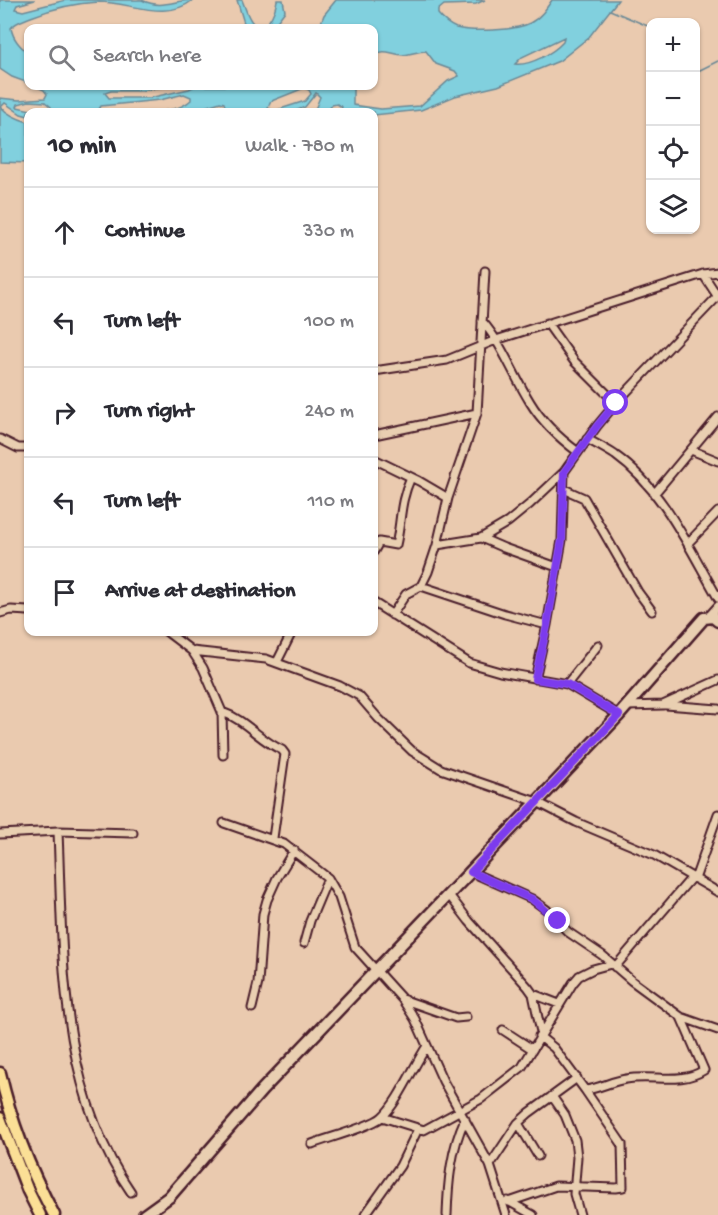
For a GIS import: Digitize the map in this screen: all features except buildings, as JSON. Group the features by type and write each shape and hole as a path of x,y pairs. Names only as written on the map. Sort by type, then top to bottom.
{"main road":[{"path":"0,1073 6,1100 25,1154 54,1215"},
{"path":"0,1118 27,1191 40,1215"}],"street":[{"path":"392,615 406,594 421,586 437,545 448,498 477,413 485,271"},
{"path":"378,370 447,360 481,345 547,323 703,274 718,272"},
{"path":"437,545 481,537 508,522 564,472 616,403 718,297 703,274"},
{"path":"482,321 496,340 535,409 563,441 578,452"},
{"path":"547,323 574,361 616,403"},
{"path":"378,435 477,413"},
{"path":"654,494 718,417"},
{"path":"0,439 18,448 24,448"},
{"path":"587,439 622,461 654,494 688,543 718,598"},
{"path":"690,450 718,461"},
{"path":"378,461 448,498"},
{"path":"535,679 562,540 564,472"},
{"path":"378,545 396,545 402,500 411,477"},
{"path":"564,489 584,498 638,592 652,611"},
{"path":"688,543 718,512"},
{"path":"481,537 557,567"},
{"path":"421,586 547,626"},
{"path":"378,606 469,663 535,679 567,684 623,711 663,705 718,708"},
{"path":"146,1215 169,1197 262,1090 623,711 704,618 713,618 718,606"},
{"path":"0,613 11,610 24,611"},
{"path":"172,636 192,651 203,668 222,712 224,756"},
{"path":"277,662 290,636"},
{"path":"567,684 598,645"},
{"path":"192,651 262,658 340,686 359,696 412,751 441,769 537,802 576,822 654,855 718,892"},
{"path":"663,705 718,680"},
{"path":"222,712 234,716 285,754 273,838"},
{"path":"382,1117 418,1129 429,1129 482,1099 522,1067 540,1034 579,976 593,969 613,965 694,878 718,814"},
{"path":"224,823 273,838 294,850 328,878 339,897 355,947 402,999 415,1019 443,1081 490,1165 506,1215"},
{"path":"58,831 63,960 69,1028 86,1098 120,1177 131,1192"},
{"path":"0,834 58,831 133,833"},
{"path":"252,1008 258,983 263,914 277,878 294,850"},
{"path":"471,872 532,899 547,910 568,932 602,955 681,1017 718,1030"},
{"path":"304,943 310,921 328,878"},
{"path":"449,895 532,994 559,1004"},
{"path":"509,1202 556,1186 622,1187 622,1144 577,1078 540,1034 532,994"},
{"path":"402,999 456,1018 466,1017"},
{"path":"585,1090 625,1079 640,1077 677,1079 703,1071 681,1017"},
{"path":"503,1030 532,1049"},
{"path":"312,1143 382,1117 391,1108 427,1046"},
{"path":"490,1165 518,1124 577,1078"},
{"path":"552,1096 565,1115 575,1140 577,1157 575,1200 580,1215"},
{"path":"447,1215 447,1192 454,1147 465,1119"},
{"path":"518,1124 538,1156"},
{"path":"365,1215 400,1166 418,1129"},
{"path":"501,1197 533,1215"}],"water":[{"path":"0,0 35,0 17,5 15,9 23,11 66,0 142,0 162,4 193,0 171,10 99,2 47,11 17,23 11,28 13,36 24,49 24,82 0,69"},
{"path":"237,0 242,0 254,24 244,23"},
{"path":"277,0 283,0 285,11 275,24 266,24"},
{"path":"336,0 485,0 476,4 444,5 438,10 438,14 456,28 493,30 514,28 530,23 540,16 552,0 618,0 589,37 559,61 498,86 455,96 421,110 378,115 378,109 420,106 448,81 459,76 455,71 436,64 426,51 402,55 388,52 378,53 378,24 321,24 324,15","holes":["564,37 563,42 534,61 515,64 522,57"]},
{"path":"44,90 147,90 105,93 109,98 149,98 185,90 299,90 270,102 268,108 221,108 225,106 220,102 201,108 176,108 191,100 191,97 184,94 160,100 101,106 100,108 50,108 45,102 29,101 18,104 17,107 24,109 24,115 5,103 1,107 4,110 24,120 24,163 0,162 0,98 19,100 45,98 47,94"},
{"path":"309,90 353,90 353,105 374,108 341,108 337,104 330,108 316,108 320,97 316,93 305,107 283,108 305,101 311,94"}],"waterway":[{"path":"610,10 646,25"},
{"path":"700,70 718,61"}],"route":[{"path":"558,921 532,899 471,872 619,715 567,684 535,679 562,540 564,472 616,403"}]}
